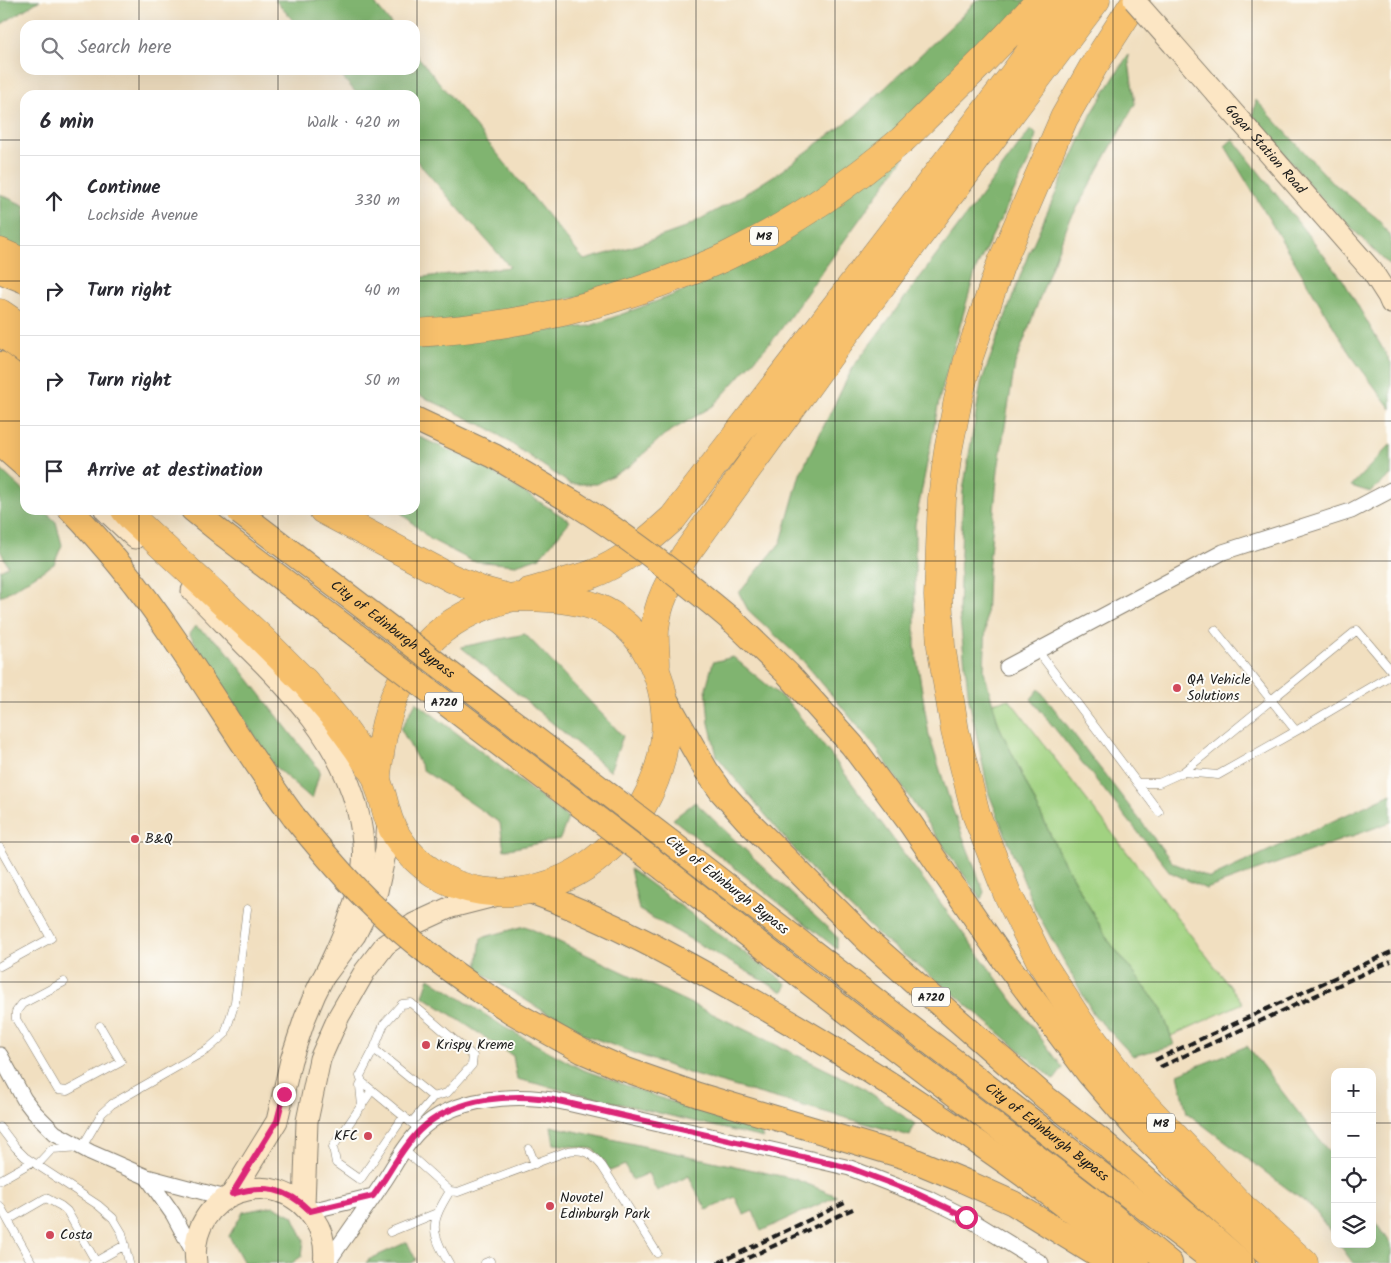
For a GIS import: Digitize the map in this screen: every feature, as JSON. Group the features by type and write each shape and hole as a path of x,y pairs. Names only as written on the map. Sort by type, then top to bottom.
{"highway":[{"name":"M8","path":"420,333 459,331 578,309 637,292 728,256 772,232 821,201 903,139 992,53 1040,0"},
{"path":"377,778 387,715 395,694 411,664 428,644 451,624 479,607 591,574 612,564 650,539 673,518 1068,0"},
{"path":"128,515 260,637 305,682 337,720 377,778 388,821 407,851 424,866 441,877 468,889 518,892 564,879 580,871 611,848 630,826 644,804 654,782 662,751 666,716 659,681 655,631 658,609 667,585 685,555 845,334 1096,0"},
{"name":"M8","path":"1135,0 1064,118 1000,266 968,360 948,452 942,499 938,596 941,646 955,731 976,814 1007,892 1041,962 1081,1024 1132,1092 1243,1208 1304,1263"},
{"path":"0,252 20,261"},
{"path":"0,314 20,327"},
{"path":"0,393 20,410"},
{"path":"0,419 20,435"},
{"path":"331,515 451,578 480,590 512,597 576,601 597,608 614,617 633,632 643,644 659,681"}],"main road":[{"path":"0,271 20,279"},
{"path":"0,334 20,348"},
{"path":"0,364 20,378"},
{"path":"420,421 494,456 611,525 681,578 734,622 788,674 852,745 908,820 1004,960 1089,1074 1134,1126 1195,1188 1278,1263"},
{"path":"0,444 20,462"},
{"path":"76,515 132,579 160,617 267,781 294,817 345,877 379,912 471,985 512,1012 573,1047 621,1068 698,1095 906,1157 964,1180 1013,1203 1110,1263"},
{"name":"City of Edinburgh Bypass","path":"199,515 1107,1210 1170,1263"},
{"name":"City of Edinburgh Bypass","path":"242,515 673,844 1216,1263"},
{"name":"A720","path":"659,681 706,770 721,791 747,820 868,941 1046,1098 1103,1142 1242,1263"},
{"path":"518,892 607,922 657,946 806,1032 1002,1160 1137,1263"}],"street":[{"name":"Gogar Station Road","path":"1135,0 1372,272 1391,303"},
{"path":"1007,667 1223,552 1351,511 1391,490"},
{"path":"110,515 198,597 278,678 312,718 338,756 348,779 362,825 362,870 353,907 334,955 305,1018 297,1041 277,1121 229,1196"},
{"path":"323,978 355,935 378,891 386,849 388,821"},
{"path":"307,1208 307,1121 320,1059 339,1016 365,971 384,945 414,924 471,900 518,892"},
{"path":"0,1055 24,1099 55,1133 147,1177 229,1196"},
{"path":"325,1263 373,1196 416,1126 444,1113 501,1097 546,1098 850,1168 941,1204 974,1221 1041,1263"},
{"path":"147,1177 173,1214 195,1259"},
{"path":"195,1259 197,1237 205,1218 214,1207 229,1196 247,1189 262,1188 292,1196 307,1208 318,1224 323,1239 325,1263"},
{"path":"307,1208 373,1196"}],"lane":[{"path":"1215,630 1296,731"},
{"path":"1137,783 1159,783 1183,772 1358,630 1391,670"},
{"path":"1037,650 1159,812"},
{"path":"1183,772 1218,775 1391,675"},
{"path":"0,848 51,938 0,966"},
{"path":"0,1180 34,1163 52,1149 82,1147 102,1113 112,1104 208,1048 225,1034 235,1002 247,909"},
{"path":"64,982 22,1004 16,1012 16,1019 58,1090 67,1091 121,1062 100,1026"},
{"path":"411,1003 473,1056 472,1065 448,1093 433,1097 416,1126 362,1082 360,1076 384,1024 402,1004 411,1003"},
{"path":"374,1049 433,1097"},
{"path":"362,1082 360,1086 362,1106"},
{"path":"372,1090 333,1147 336,1163 360,1180 404,1116"},
{"path":"0,1126 16,1148 34,1163 98,1205 113,1218 122,1233 129,1263"},
{"path":"403,1149 450,1191 458,1192 568,1151 585,1151 594,1156 612,1181 657,1253"},
{"path":"529,1149 535,1164"},
{"path":"449,1263 435,1230 437,1213 450,1191"},
{"path":"8,1220 46,1198 67,1211 94,1262 125,1246"},
{"path":"0,1206 32,1263"},
{"path":"390,1232 437,1213"}],"green space":[{"path":"40,0 0,25 0,1"},
{"path":"275,0 372,0 388,20 293,20"},
{"path":"976,0 1040,0 903,139 686,273 420,332 420,277 510,267 420,165 420,90 354,90 340,75 420,75 420,59 584,260 631,247 682,229 732,202 781,171 855,116 963,15"},
{"path":"1128,55 1135,104 1067,226 1015,364 998,470 988,573 984,671 999,726 1060,855 1108,940 1161,1008 1174,1045 1133,1056 1094,1015 1035,909 989,794 969,700 959,611 963,491 981,383 1028,255 1092,113"},
{"path":"1256,100 1331,181 1378,219 1391,238 1391,267 1317,194 1253,115"},
{"path":"1031,129 1036,134 1032,155 976,269 940,396 915,525 915,647 929,735 952,808 984,892 981,899 876,748 804,662 748,610 739,593 781,542 800,474 853,367"},
{"path":"1233,139 1343,280 1391,363 1391,409 1350,354 1225,146"},
{"path":"904,151 905,156 776,336 713,406 664,435 630,466 597,484 570,484 490,429 420,395 420,345 590,326 676,294 774,242"},
{"path":"0,194 20,204 20,261 0,252"},
{"path":"420,437 479,464 570,521 540,557 516,565 472,561 430,539 404,515 420,515"},
{"path":"1391,444 1391,475 1370,492 1351,486"},
{"path":"0,469 20,487 20,515 49,515 56,522 62,545 54,564 0,597 0,570 8,566 0,550"},
{"path":"195,626 223,646 320,771 312,799 273,765 189,634"},
{"path":"525,634 623,736 610,771 461,647"},
{"path":"733,657 788,702 831,755 1063,1068 1054,1080 953,993 883,939 816,875 717,756 709,723 706,688 713,662"},
{"path":"1039,689 1173,863 1210,878 1391,794 1391,822 1206,889 1170,872 1031,699"},
{"path":"1009,699 1243,1003 1171,1036 1161,1008 1108,940 1060,855 999,726 992,703"},
{"path":"416,702 568,818 560,839 504,850 500,823 423,770 401,729"},
{"path":"695,802 837,937 837,949 673,819"},
{"path":"630,869 787,984 783,992 639,910"},
{"path":"525,926 713,1014 862,1087 915,1124 910,1136 694,1075 577,1032 477,970 481,938"},
{"path":"429,978 504,1027 581,1069 675,1103 758,1128 763,1138 517,1079 513,1056 423,996"},
{"path":"1247,1046 1331,1155 1331,1233 1313,1208 1187,1113 1178,1074"},
{"path":"551,1126 795,1179 837,1196 761,1231 753,1211 744,1215 735,1197 707,1210 689,1176 657,1191 648,1173 632,1180 625,1165 610,1171 594,1149 554,1144"},
{"path":"274,1206 293,1216 304,1240 302,1256 292,1263 244,1263 229,1236 243,1212"},
{"path":"1376,1222 1391,1244 1391,1263 1353,1263 1342,1248 1376,1248"},
{"path":"407,1242 416,1260 411,1263 366,1263 368,1260"}],"railway":[{"path":"1155,1060 1391,952"},
{"path":"1160,1067 1391,961"},
{"path":"718,1263 847,1202"},
{"path":"737,1263 855,1208"}],"place":[{"name":"QA Vehicle Solutions","path":"1177,688"},
{"name":"B&Q","path":"135,839"},
{"name":"Krispy Kreme","path":"426,1045"},
{"name":"KFC","path":"368,1136"},
{"name":"Novotel Edinburgh Park","path":"550,1206"},
{"name":"Costa","path":"50,1235"}],"route":[{"path":"284,1094 277,1121 232,1194 247,1189 262,1188 278,1191 292,1196 310,1211 373,1196 403,1149 420,1130 444,1113 501,1097 524,1097 546,1098 850,1168 911,1191 966,1217"}]}
